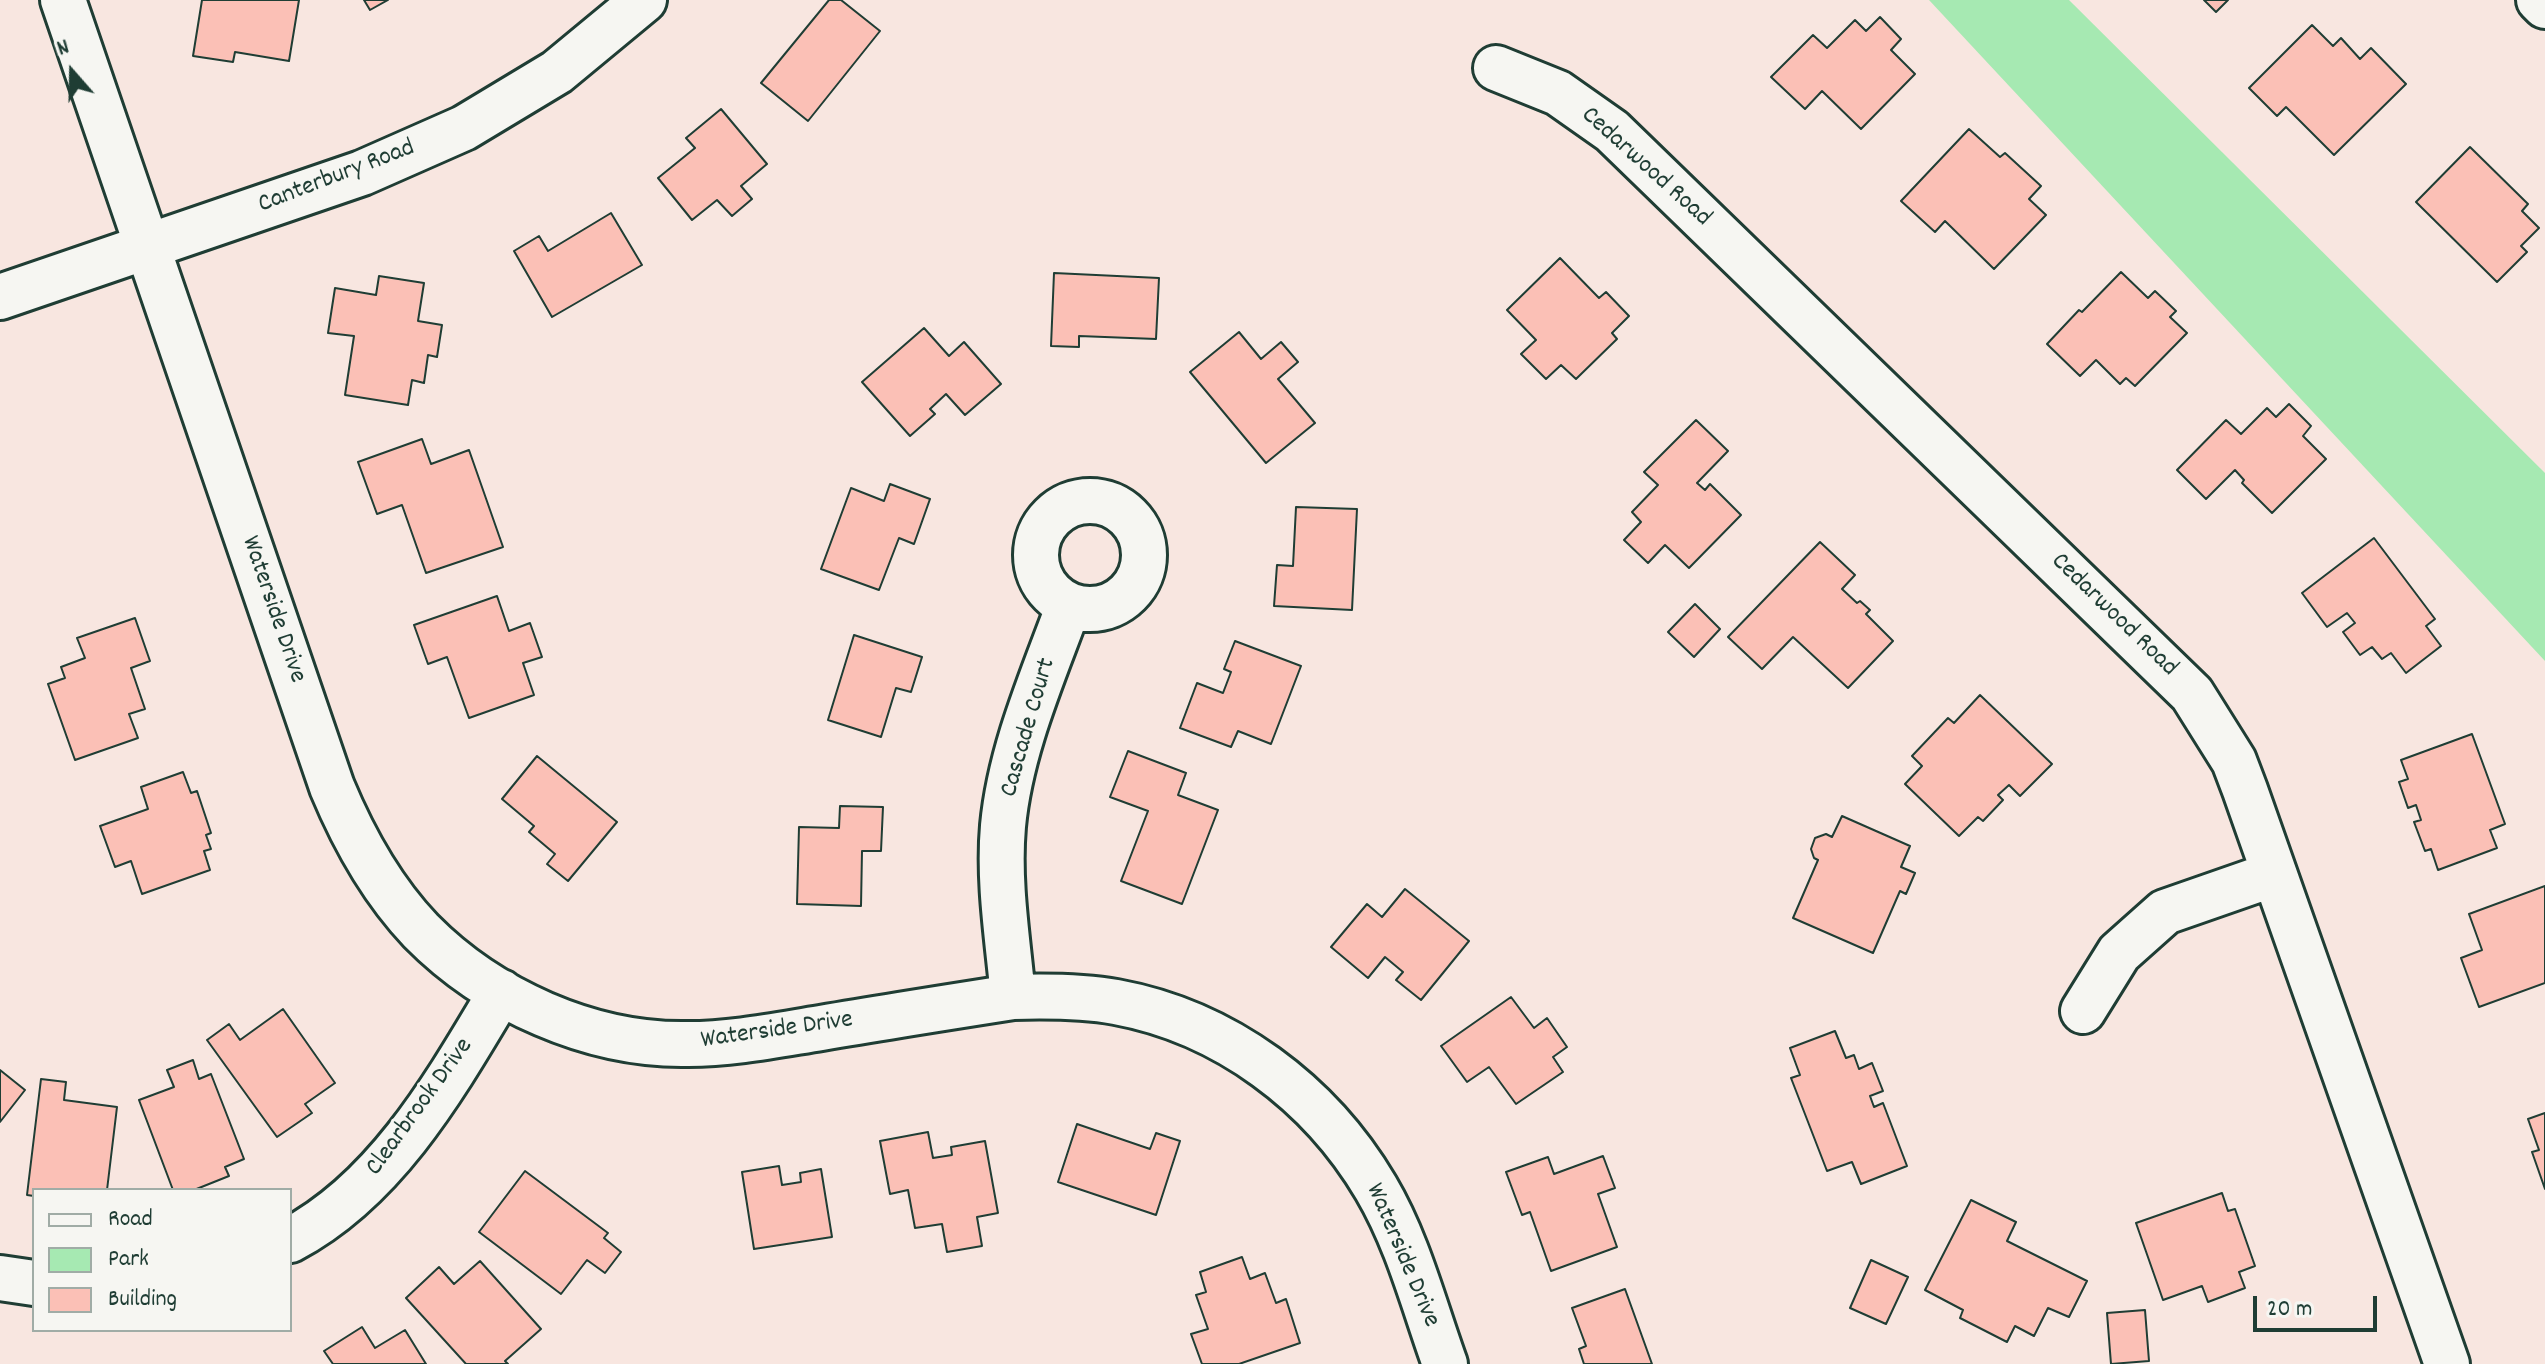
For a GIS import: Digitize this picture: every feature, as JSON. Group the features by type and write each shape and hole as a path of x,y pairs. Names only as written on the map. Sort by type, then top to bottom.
{"street":[{"name":"Waterside Drive","path":"63,0 332,787 347,822 382,882 421,930 444,952 501,992 556,1019 620,1037 685,1044 751,1039 1013,997 1052,996 1117,1002 1181,1020 1240,1049 1294,1087 1340,1135 1377,1189 1404,1249 1445,1364"},
{"name":"Canterbury Road","path":"0,297 362,173 464,128 557,72 644,0"},
{"path":"2539,0 2545,6"},
{"name":"Cedarwood Road","path":"1496,68 1558,93 1612,131 2185,686 2211,721 2234,761 2447,1364"},
{"name":"Cascade Court","path":"1013,997 1003,893 1003,827 1014,762 1069,605"},
{"path":"2083,1011 2119,953 2165,912 2274,874"},
{"name":"Clearbrook Drive","path":"292,1239 315,1227 378,1173 428,1107 501,992"},
{"path":"0,1278 32,1283"}],"green space":[{"path":"1929,0 2069,0 2545,473 2545,661"}],"building":[{"path":"202,0 299,0 289,61 235,52 233,62 193,56"},
{"path":"364,0 388,0 370,10"},
{"path":"829,0 841,0 880,31 808,121 761,83"},
{"path":"2204,0 2228,0 2216,12"},
{"path":"1880,17 1901,39 1891,50 1915,74 1861,129 1822,91 1805,109 1771,77 1813,35 1827,48 1855,20 1866,31"},
{"path":"2312,25 2333,46 2341,38 2360,59 2371,48 2406,84 2334,155 2286,107 2277,116 2249,88"},
{"path":"721,109 767,164 741,186 752,199 732,216 717,200 692,220 658,178 695,148 686,138"},
{"path":"1969,129 2000,157 2005,153 2041,186 2029,199 2046,215 1994,269 1945,221 1935,232 1901,201"},
{"path":"2470,147 2528,204 2522,211 2539,228 2521,246 2527,252 2497,282 2416,202"},
{"path":"611,213 642,265 552,317 514,251 539,236 548,251"},
{"path":"1560,258 1599,298 1606,292 1629,316 1612,333 1617,339 1576,379 1561,365 1546,379 1521,354 1536,340 1507,310"},
{"path":"2121,272 2148,298 2155,291 2176,311 2170,317 2187,333 2135,386 2126,378 2120,384 2096,360 2080,376 2047,344"},
{"path":"1054,273 1159,278 1156,339 1079,336 1079,347 1051,346"},
{"path":"379,276 424,283 418,321 442,325 437,357 428,355 424,383 412,380 408,405 345,395 354,336 328,333 335,288 376,295"},
{"path":"924,328 949,356 964,342 1001,384 965,415 946,394 930,409 935,414 910,436 862,382"},
{"path":"1239,332 1261,359 1281,342 1298,362 1278,379 1315,423 1266,463 1190,372"},
{"path":"2289,404 2311,426 2303,436 2326,459 2272,513 2242,483 2244,480 2235,470 2206,499 2177,470 2226,420 2241,434 2267,408 2276,417"},
{"path":"1696,420 1728,451 1697,483 1705,490 1710,484 1741,515 1689,568 1665,545 1648,563 1624,540 1641,522 1632,512 1658,485 1644,472"},
{"path":"422,439 431,464 469,450 503,547 426,573 402,505 377,514 358,462"},
{"path":"890,484 930,499 914,544 899,538 879,590 821,569 851,488 884,501"},
{"path":"1296,507 1357,509 1352,610 1274,606 1277,565 1293,566"},
{"path":"2374,538 2435,619 2426,626 2441,646 2406,673 2391,653 2382,659 2372,647 2360,655 2343,632 2355,623 2347,613 2327,627 2302,593"},
{"path":"1820,542 1855,575 1842,589 1870,610 1866,614 1893,641 1848,688 1793,637 1762,669 1728,637"},
{"path":"497,596 509,631 530,623 542,657 523,663 534,695 469,718 447,657 428,664 414,625"},
{"path":"1695,604 1720,629 1694,657 1668,632"},
{"path":"135,618 150,661 131,668 145,709 129,714 138,738 75,760 48,684 65,678 61,667 85,658 77,638"},
{"path":"854,635 922,657 911,692 896,688 881,737 828,720"},
{"path":"1235,641 1301,666 1271,744 1238,731 1231,747 1180,728 1197,683 1223,693 1231,672 1224,669"},
{"path":"1980,695 2052,764 2020,796 2009,785 1998,795 2003,800 1983,821 1978,817 1959,836 1905,784 1922,766 1912,756 1948,718 1954,723"},
{"path":"2472,734 2505,824 2490,830 2497,848 2438,870 2431,849 2425,851 2414,822 2421,820 2416,805 2408,808 2399,782 2408,779 2401,760"},
{"path":"1128,751 1186,773 1178,795 1218,810 1182,904 1121,881 1148,811 1110,797"},
{"path":"537,756 617,822 568,881 547,864 555,854 529,832 534,826 502,799"},
{"path":"183,772 191,793 197,791 211,833 206,835 211,849 204,851 210,870 142,894 131,861 115,867 100,826 148,809 141,787"},
{"path":"840,806 883,807 881,851 862,851 861,906 797,904 799,827 839,828"},
{"path":"1842,816 1910,846 1901,867 1915,873 1906,894 1900,891 1873,953 1793,918 1818,860 1811,849 1815,838 1826,834 1832,837"},
{"path":"2545,886 2545,983 2479,1007 2461,958 2482,950 2469,914"},
{"path":"1405,889 1469,941 1421,1000 1396,980 1403,972 1385,957 1368,978 1331,947 1367,904 1382,917"},
{"path":"1511,997 1534,1028 1547,1018 1567,1047 1553,1057 1563,1072 1516,1104 1489,1067 1467,1082 1441,1046"},
{"path":"283,1009 335,1083 305,1104 312,1113 277,1137 207,1040 229,1024 240,1040"},
{"path":"1835,1031 1846,1058 1854,1055 1859,1069 1872,1063 1883,1091 1870,1096 1874,1107 1883,1103 1907,1166 1861,1184 1852,1162 1827,1171 1791,1078 1800,1075 1790,1048"},
{"path":"193,1060 199,1079 211,1074 244,1159 225,1167 229,1176 199,1188 172,1188 139,1100 174,1087 167,1070"},
{"path":"0,1070 25,1090 0,1122"},
{"path":"41,1079 66,1082 64,1100 117,1107 107,1188 32,1188 32,1196 27,1195"},
{"path":"2545,1113 2545,1189 2532,1152 2539,1150 2528,1119"},
{"path":"1077,1124 1150,1149 1156,1133 1180,1141 1156,1215 1058,1182"},
{"path":"928,1132 933,1158 952,1155 951,1147 985,1141 998,1213 977,1217 982,1246 947,1252 942,1224 915,1228 908,1190 890,1194 880,1141"},
{"path":"1603,1156 1615,1188 1598,1194 1617,1247 1551,1271 1530,1212 1522,1215 1506,1172 1548,1157 1554,1174"},
{"path":"779,1166 782,1185 801,1182 800,1173 821,1169 832,1237 754,1249 742,1172"},
{"path":"525,1171 608,1233 604,1238 621,1252 605,1273 587,1260 561,1294 479,1232"},
{"path":"2222,1193 2228,1211 2235,1209 2255,1266 2239,1272 2245,1288 2208,1302 2202,1286 2163,1300 2136,1223"},
{"path":"1971,1200 2016,1222 2007,1241 2087,1281 2069,1317 2048,1308 2034,1336 2015,1326 2007,1342 1960,1318 1963,1310 1925,1290"},
{"path":"1242,1257 1250,1279 1265,1273 1276,1303 1286,1299 1300,1343 1239,1364 1202,1364 1191,1334 1208,1329 1196,1295 1206,1292 1200,1272"},
{"path":"1871,1260 1908,1277 1886,1324 1850,1308"},
{"path":"480,1261 541,1329 505,1361 508,1364 466,1364 406,1298 439,1267 454,1284"},
{"path":"1625,1289 1652,1364 1584,1364 1579,1349 1586,1346 1572,1308"},
{"path":"2145,1310 2149,1361 2111,1364 2107,1313"},
{"path":"362,1327 375,1348 405,1330 426,1364 333,1364 324,1351"}]}
